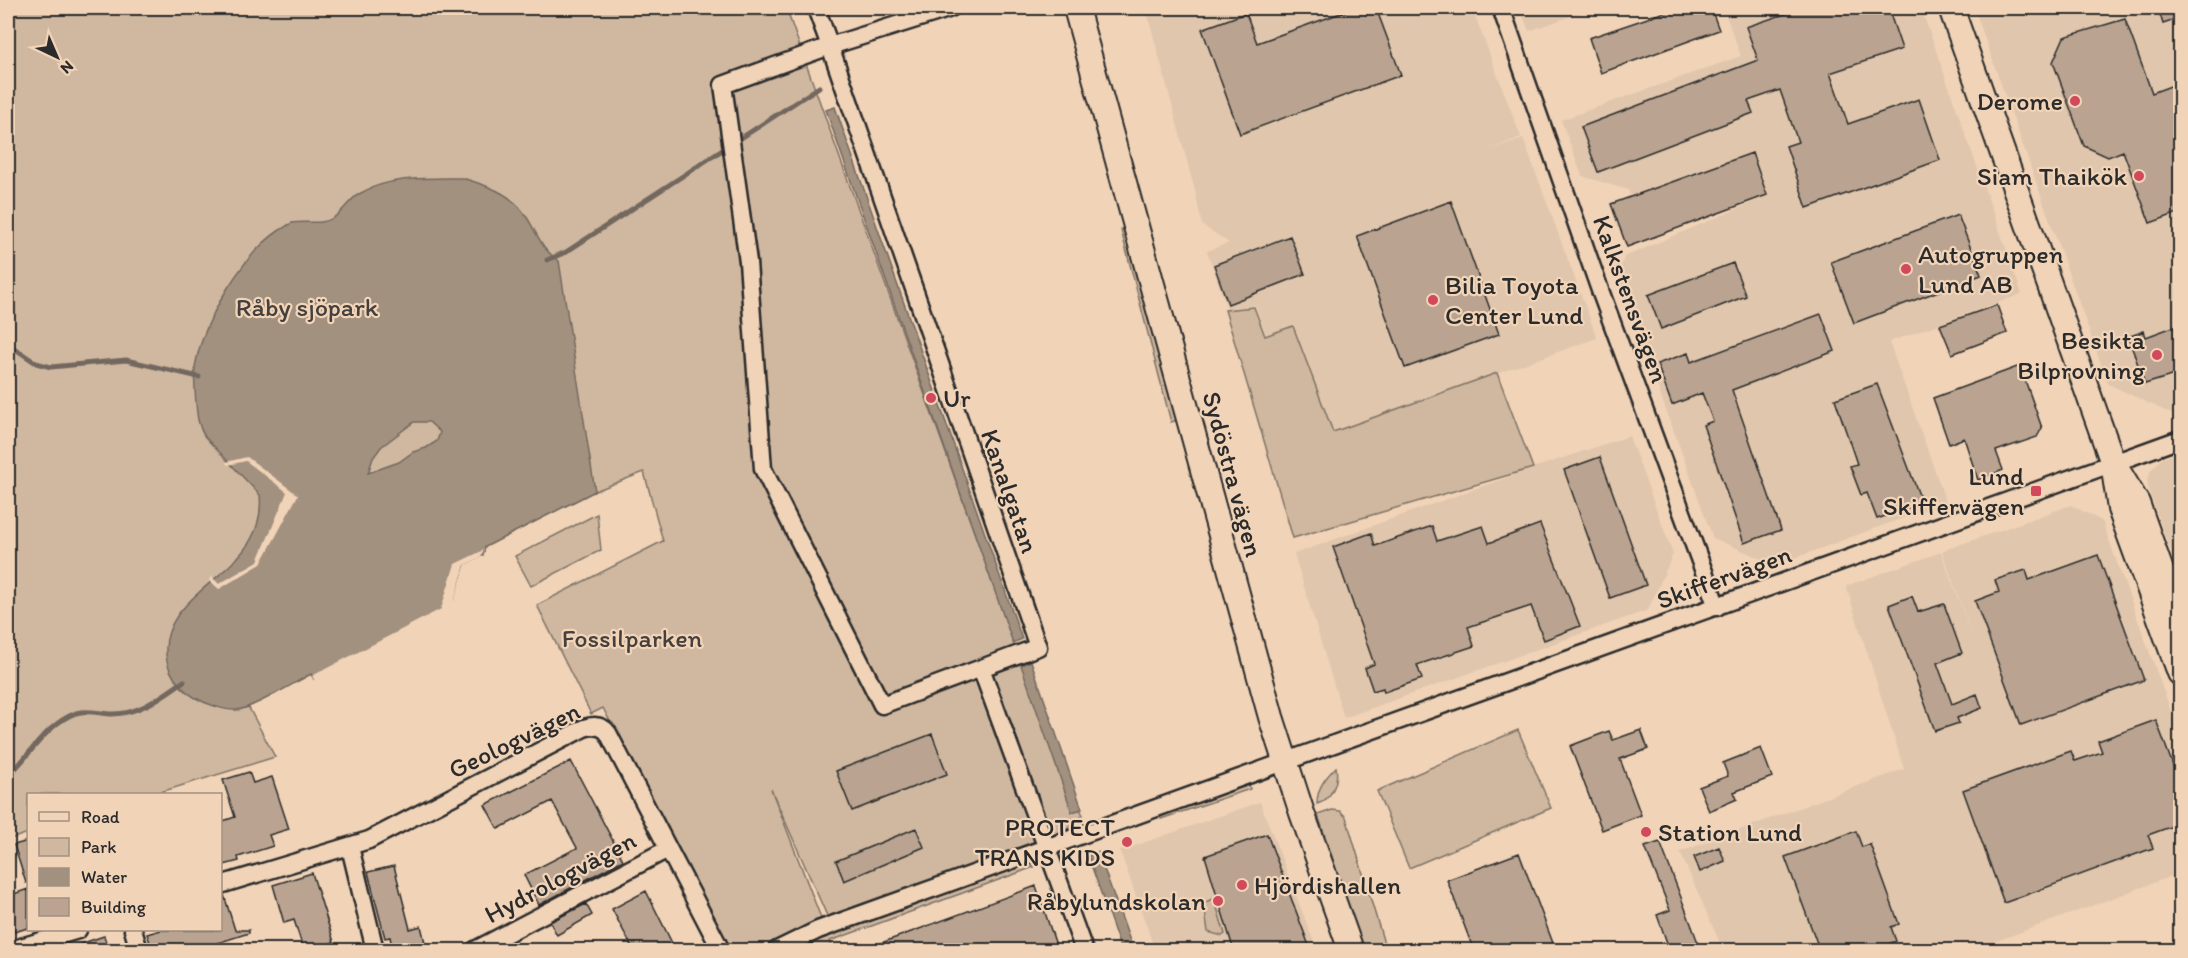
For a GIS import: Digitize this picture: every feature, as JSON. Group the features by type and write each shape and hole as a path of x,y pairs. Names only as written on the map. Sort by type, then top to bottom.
{"main road":[{"name":"Sydöstra vägen","path":"1076,8 1247,635 1285,763 1351,951"},
{"path":"1951,8 2113,463 2120,509 2181,673"},
{"path":"2113,463 2137,503 2181,624"}],"street":[{"name":"Kanalgatan","path":"816,8 830,46 1038,647 882,705 763,469 748,262 723,85 830,46"},
{"path":"830,46 951,8"},
{"name":"Kalkstensvägen","path":"1501,8 1601,293 1717,607"},
{"name":"Skiffervägen","path":"777,951 818,930 2181,439"},
{"path":"989,665 1047,848 1084,951"},
{"name":"Geologvägen","path":"350,847 369,840 584,728 601,727 608,733 721,951"},
{"path":"222,884 350,847 375,951"},
{"name":"Hydrologvägen","path":"475,951 668,849"},
{"path":"11,951 75,931"},
{"path":"133,931 139,951"}],"shaded area":[{"path":"1146,8 1472,8 1521,137 1488,150 1523,138 1597,338 1332,432 1294,325 1266,335 1255,305 1229,314 1207,251 1229,243 1202,225"},
{"path":"1520,8 1594,8 1529,31"},
{"path":"1723,8 1921,8 2022,294 1889,342 1946,502 1776,565 1713,538 1618,279 1624,257 1767,196 1752,153 1631,197 1628,190 1582,176 1561,120 1741,56"},
{"path":"1974,8 2180,8 2180,414 2176,416 2108,384"},
{"path":"1629,436 1673,554 1648,610 1344,718 1294,554"},
{"path":"2180,452 2180,577 2147,481 2151,470 2161,459"},
{"path":"2071,505 2102,521 2180,736 2180,873 1973,950 1723,950 1680,852 1904,769 1846,586 1941,552 1976,646 1942,551"},
{"name":"Råbylundskolan","path":"1260,802 1317,950 1155,950 1120,851"}],"green space":[{"path":"8,8 786,8 1056,760 1083,815 1066,830 828,918 771,789 828,936 1029,864 1037,866 830,941 834,950 729,950 603,708 591,714 537,605 663,541 644,472 595,491 485,547 483,555 465,564 314,679 311,674 248,706 275,757 157,793 27,793 27,833 8,840"},
{"path":"1126,229 1178,420 1171,422 1121,230"},
{"path":"1254,307 1265,336 1293,326 1333,432 1497,373 1533,468 1293,538 1225,310"},
{"path":"597,514 601,550 531,586 515,556"},
{"path":"1518,730 1551,808 1409,868 1377,791"},
{"path":"1336,767 1333,790 1326,799 1317,804 1322,784"},
{"path":"1249,785 1250,789 1161,819 1160,815"},
{"path":"1332,810 1340,811 1346,817 1386,950 1363,950 1318,815"},
{"path":"1214,898 1225,934 1222,936 1208,932 1204,903"}],"water":[{"path":"835,107 1022,639 1013,643 826,110"},
{"path":"462,178 498,191 513,201 526,216 543,246 559,261 595,491 485,547 483,555 465,564 451,608 314,679 311,674 244,708 226,709 203,702 185,690 173,676 168,666 166,642 171,626 180,612 233,563 249,544 258,524 260,503 260,495 205,437 197,417 194,382 196,362 217,307 253,255 266,241 288,225 297,222 328,220 337,215 359,194 383,184 409,179","holes":["414,422 429,422 440,432 437,441 413,452 399,462 368,473 373,458 381,447"]},
{"path":"1031,661 1082,809 1072,812 1021,665"},
{"path":"1098,852 1133,949 1121,950 1088,856"}],"pier":[{"path":"247,457 298,495 261,564 219,589 209,580 212,577 219,584 258,561 287,492 246,461 228,465 226,463"},
{"path":"484,550 481,557 465,565 454,601 456,601 454,609 315,681 312,676 441,609 455,564"}],"building":[{"path":"1355,8 1376,8 1401,75 1240,134 1202,29 1246,13 1257,43"},
{"path":"1677,8 1711,8 1719,30 1601,73 1589,38"},
{"path":"1803,8 1888,8 1902,49 1830,73 1848,124 1919,99 1940,160 1807,208 1786,146 1798,142 1780,90 1748,101 1753,113 1598,172 1581,127 1758,60 1746,27"},
{"path":"2158,8 2181,8 2181,18 2163,24"},
{"path":"2125,19 2152,93 2181,82 2181,212 2150,223 2123,151 2108,157 2084,146 2053,62 2064,37"},
{"path":"1752,153 1767,195 1627,247 1611,204"},
{"name":"Bilia Toyota Center Lund","path":"1451,201 1499,334 1405,368 1357,236"},
{"name":"Autogruppen Lund AB","path":"1958,215 1981,275 1854,323 1831,262"},
{"path":"1290,236 1305,274 1228,304 1214,265"},
{"path":"1733,263 1746,296 1661,329 1648,295"},
{"path":"1997,305 2007,333 1952,354 1940,325"},
{"path":"1821,314 1835,351 1732,390 1781,530 1744,543 1703,425 1713,421 1702,393 1672,405 1657,364 1688,353 1691,362"},
{"name":"Besikta Bilprovning","path":"2181,324 2181,373 2145,384 2128,337 2144,331 2146,337"},
{"path":"2020,366 2042,428 2037,437 1996,451 2003,470 1978,480 1964,438 1949,444 1933,398"},
{"path":"1877,384 1922,503 1877,519 1867,493 1861,495 1850,466 1857,464 1835,399"},
{"path":"1600,457 1646,585 1610,598 1564,470"},
{"path":"1540,524 1580,626 1544,640 1531,606 1468,627 1474,646 1417,665 1422,679 1384,692 1383,688 1373,691 1365,668 1374,664 1333,547 1371,533 1375,546 1432,526 1437,541 1483,526 1489,543"},
{"path":"2098,555 2144,680 2021,725 1975,601 1999,592 1995,580 2026,570 2029,580"},
{"path":"1912,596 1918,612 1944,604 1962,653 1937,663 1952,704 1977,694 1982,708 1957,718 1959,723 1935,731 1889,605"},
{"path":"2156,720 2181,787 2181,823 2148,835 2153,848 2004,903 1963,790 2071,751 2075,761 2102,752 2098,741"},
{"path":"1641,730 1648,749 1620,759 1641,815 1602,830 1570,746 1609,731 1613,740"},
{"path":"932,734 947,774 852,811 836,771"},
{"path":"1761,748 1772,777 1734,792 1737,799 1709,811 1699,787 1728,776 1723,763"},
{"path":"571,761 623,860 539,905 524,875 577,848 552,801 498,829 485,805"},
{"path":"249,772 253,783 272,777 289,829 269,835 273,846 238,857 239,861 222,865 222,821 235,817 223,780"},
{"path":"916,828 924,847 844,881 836,861"},
{"path":"1856,831 1862,847 1870,844 1899,924 1891,927 1896,941 1871,951 1820,951 1785,857"},
{"path":"1267,834 1311,951 1234,951 1205,856"},
{"path":"27,841 26,883 14,845"},
{"path":"1660,842 1699,945 1686,951 1670,951 1657,915 1670,910 1645,847"},
{"path":"1719,847 1725,861 1700,872 1694,857"},
{"path":"1519,853 1556,951 1474,951 1447,880"},
{"path":"394,866 410,929 421,926 427,951 393,951 390,937 385,938 368,872"},
{"path":"312,873 334,942 304,951 294,920 284,923 273,885"},
{"path":"1036,886 1058,951 866,951 865,949"},
{"path":"27,889 27,928 14,932 8,910 8,896"},
{"path":"646,891 676,951 634,951 612,909"},
{"path":"222,895 224,895 235,930 249,930 249,933 192,951 153,951 147,934 158,931 222,931"},
{"path":"586,904 592,915 557,935 550,922"},
{"path":"104,936 109,951 68,951 68,948"}],"waterway":[{"path":"735,142 819,87"},
{"path":"547,260 566,252 727,147"},
{"path":"8,344 36,363 51,367 126,360 199,377"},
{"path":"8,776 47,732 65,718 81,712 113,714 142,708 184,681"}],"place":[{"name":"Derome","path":"2075,101"},
{"name":"Siam Thaikök","path":"2139,176"},
{"name":"Autogruppen Lund AB","path":"1906,269"},
{"name":"Bilia Toyota Center Lund","path":"1433,300"},
{"name":"Besikta Bilprovning","path":"2157,355"},
{"name":"Ur","path":"931,398"},
{"name":"Lund Skiffervägen","path":"2036,491"},
{"name":"Station Lund","path":"1646,832"},
{"name":"PROTECT TRANS KIDS","path":"1127,842"},
{"name":"Hjördishallen","path":"1242,885"},
{"name":"Råbylundskolan","path":"1218,901"}],"park label":[{"name":"Råby sjöpark","path":"307,307"},
{"name":"Fossilparken","path":"632,638"}]}
